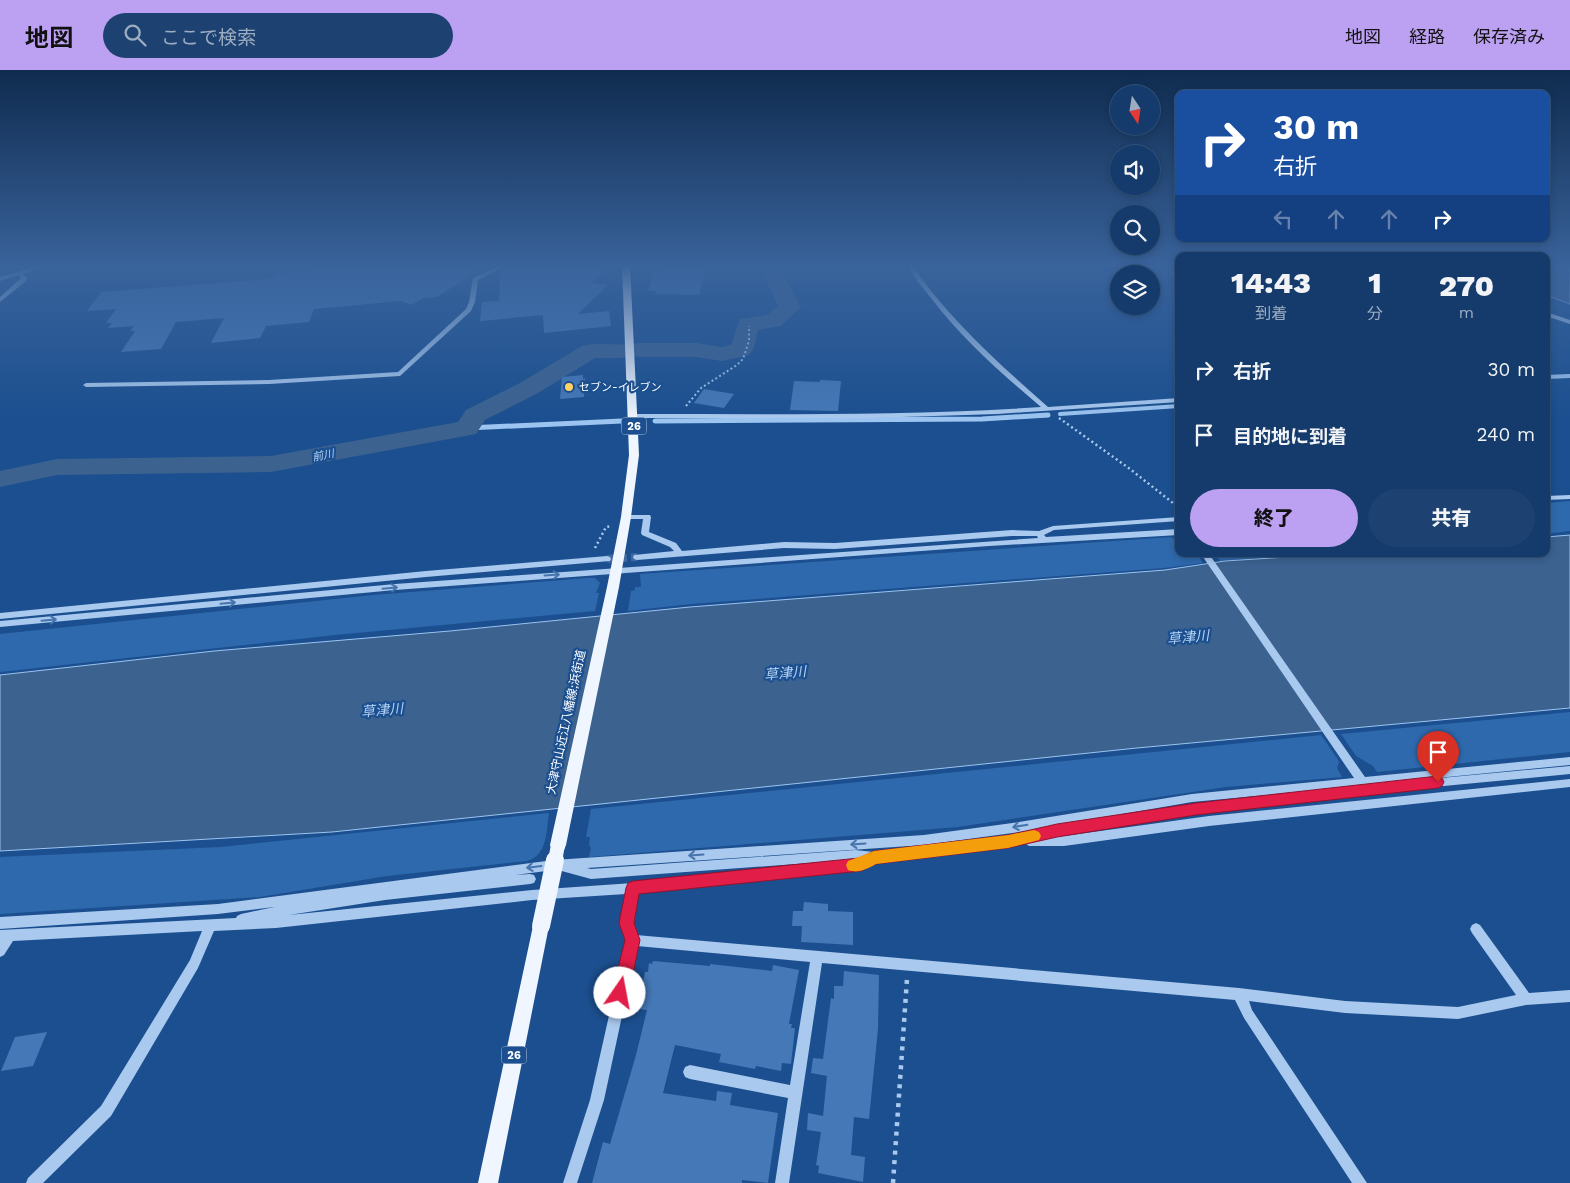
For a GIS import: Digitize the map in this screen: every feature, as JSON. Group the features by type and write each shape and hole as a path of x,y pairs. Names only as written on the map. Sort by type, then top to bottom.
{"main road":[{"name":"大津守山近江八幡線;浜街道","path":"488,1183 615,579 625,521 634,455 629,316"}],"street":[{"path":"86,385 269,382 400,374 463,316"},
{"path":"950,316 976,344 1047,409"},
{"path":"1552,316 1570,322"},
{"path":"634,416 870,416 1047,409 1175,400"},
{"path":"1550,498 1570,496"},
{"path":"625,521 647,516 645,533 673,545 680,554"},
{"path":"636,557 784,545 835,546 1012,533 1042,537 1053,528 1175,519"},
{"path":"0,624 316,595 615,579 1042,537 1175,532"},
{"path":"1207,557 1363,782"},
{"path":"0,616 607,559"},
{"path":"316,595 319,585"},
{"path":"203,605 211,596"},
{"path":"0,922 218,909 554,865 924,840 1019,827 1192,798 1570,761"},
{"path":"1008,842 1057,831 1196,809 1343,792 1570,770"},
{"path":"554,865 591,874 855,855 878,857 1008,842 1064,841 1209,820 1570,783"},
{"path":"878,843 878,857"},
{"path":"0,951 4,936 276,922 532,895 633,888 861,864 878,857"},
{"path":"33,1183 106,1110 217,925 277,911 417,891 530,879"},
{"path":"570,1183 597,1100 632,940 627,923 633,888"},
{"path":"1476,929 1526,999"},
{"path":"632,940 908,963 1238,994 1345,1007 1458,1013 1526,999 1570,996"},
{"path":"782,1183 817,956"},
{"path":"1238,994 1248,1014 1360,1183"},
{"path":"690,1072 795,1093"}],"path":[{"path":"677,416 705,385 737,367 743,361 749,336 749,326"},
{"path":"1047,409 1130,469 1175,505"},
{"path":"588,561 606,527 625,521"},
{"path":"892,1183 908,963"}],"shaded area":[{"path":"1570,501 1570,531 1550,534 1550,503"},
{"path":"1172,537 1175,541 1175,557 1199,557 1203,563 1164,568 691,604 628,611 631,591 635,590 635,587 641,587 640,574"},
{"path":"1217,557 1276,557 1220,561"},
{"path":"595,578 600,583 596,593 599,593 595,611 335,635 0,672 0,634 373,595"},
{"path":"1570,712 1570,752 1377,772 1373,766 1356,756 1341,734"},
{"path":"1321,735 1339,762 1337,768 1342,777 1226,787 958,827 589,857 591,848 589,845 590,837 586,837 591,809"},
{"path":"549,813 545,841 542,848 539,854 527,861 387,876 260,897 0,914 0,857 221,847"}],"water":[{"name":"草津川","path":"1570,535 1570,708 1137,748 332,832 0,851 0,675 214,651 450,631 690,607 1165,570 1225,561 1288,557 1550,557 1550,537"}],"building":[{"path":"111,316 311,316 309,322 266,326 260,338 211,343 224,318 176,322 161,349 121,352 135,331 130,331 134,326 108,328 112,323 106,323"},
{"path":"481,316 533,316 480,321"},
{"path":"543,316 610,316 611,326 544,333"},
{"path":"583,375 583,379 585,378 584,397 560,399 562,377"},
{"path":"820,380 841,381 838,411 790,410 794,381 820,382"},
{"path":"704,389 734,394 724,408 694,403"},
{"path":"804,902 828,904 828,911 853,912 853,945 801,942 802,926 792,926 793,911 803,911"},
{"path":"653,961 710,966 710,964 772,971 773,965 799,970 789,1024 792,1024 791,1028 795,1028 791,1064 782,1063 781,1071 756,1066 755,1069 719,1062 721,1054 675,1045 663,1093 716,1101 717,1091 732,1093 730,1105 778,1113 768,1183 742,1180 742,1183 592,1183 603,1142 610,1144 636,1055 647,1010 638,1009 645,972 648,972 649,963 652,964"},
{"path":"844,971 879,975 878,1029 869,1119 854,1117 851,1155 865,1157 863,1182 818,1173 819,1166 816,1165 821,1132 807,1130 808,1113 823,1116 827,1076 811,1073 813,1058 823,1059 831,998 834,999 834,986 843,986"},
{"path":"47,1032 33,1066 1,1071 15,1037"}],"waterway":[{"name":"前川","path":"639,350 696,350 722,354 741,350 748,324 773,321 779,316"},
{"name":"前川","path":"0,479 57,467 271,464 467,428 475,415 529,388 590,351 622,351"},
{"path":"1550,377 1570,376"},
{"path":"1060,414 1175,406"},
{"path":"655,421 982,419 1048,415 1036,416"},
{"path":"467,428 622,421"}],"tunnel":[{"path":"607,559 637,557"}],"slow traffic":[{"path":"853,865 861,864 874,857 1008,842 1034,836"}],"place":[{"name":"セブン-イレブン","path":"569,387"}],"route":[{"path":"620,993 632,940 627,923 633,888 808,871 861,864 874,857 1008,842 1057,831 1196,809 1438,782"}]}
